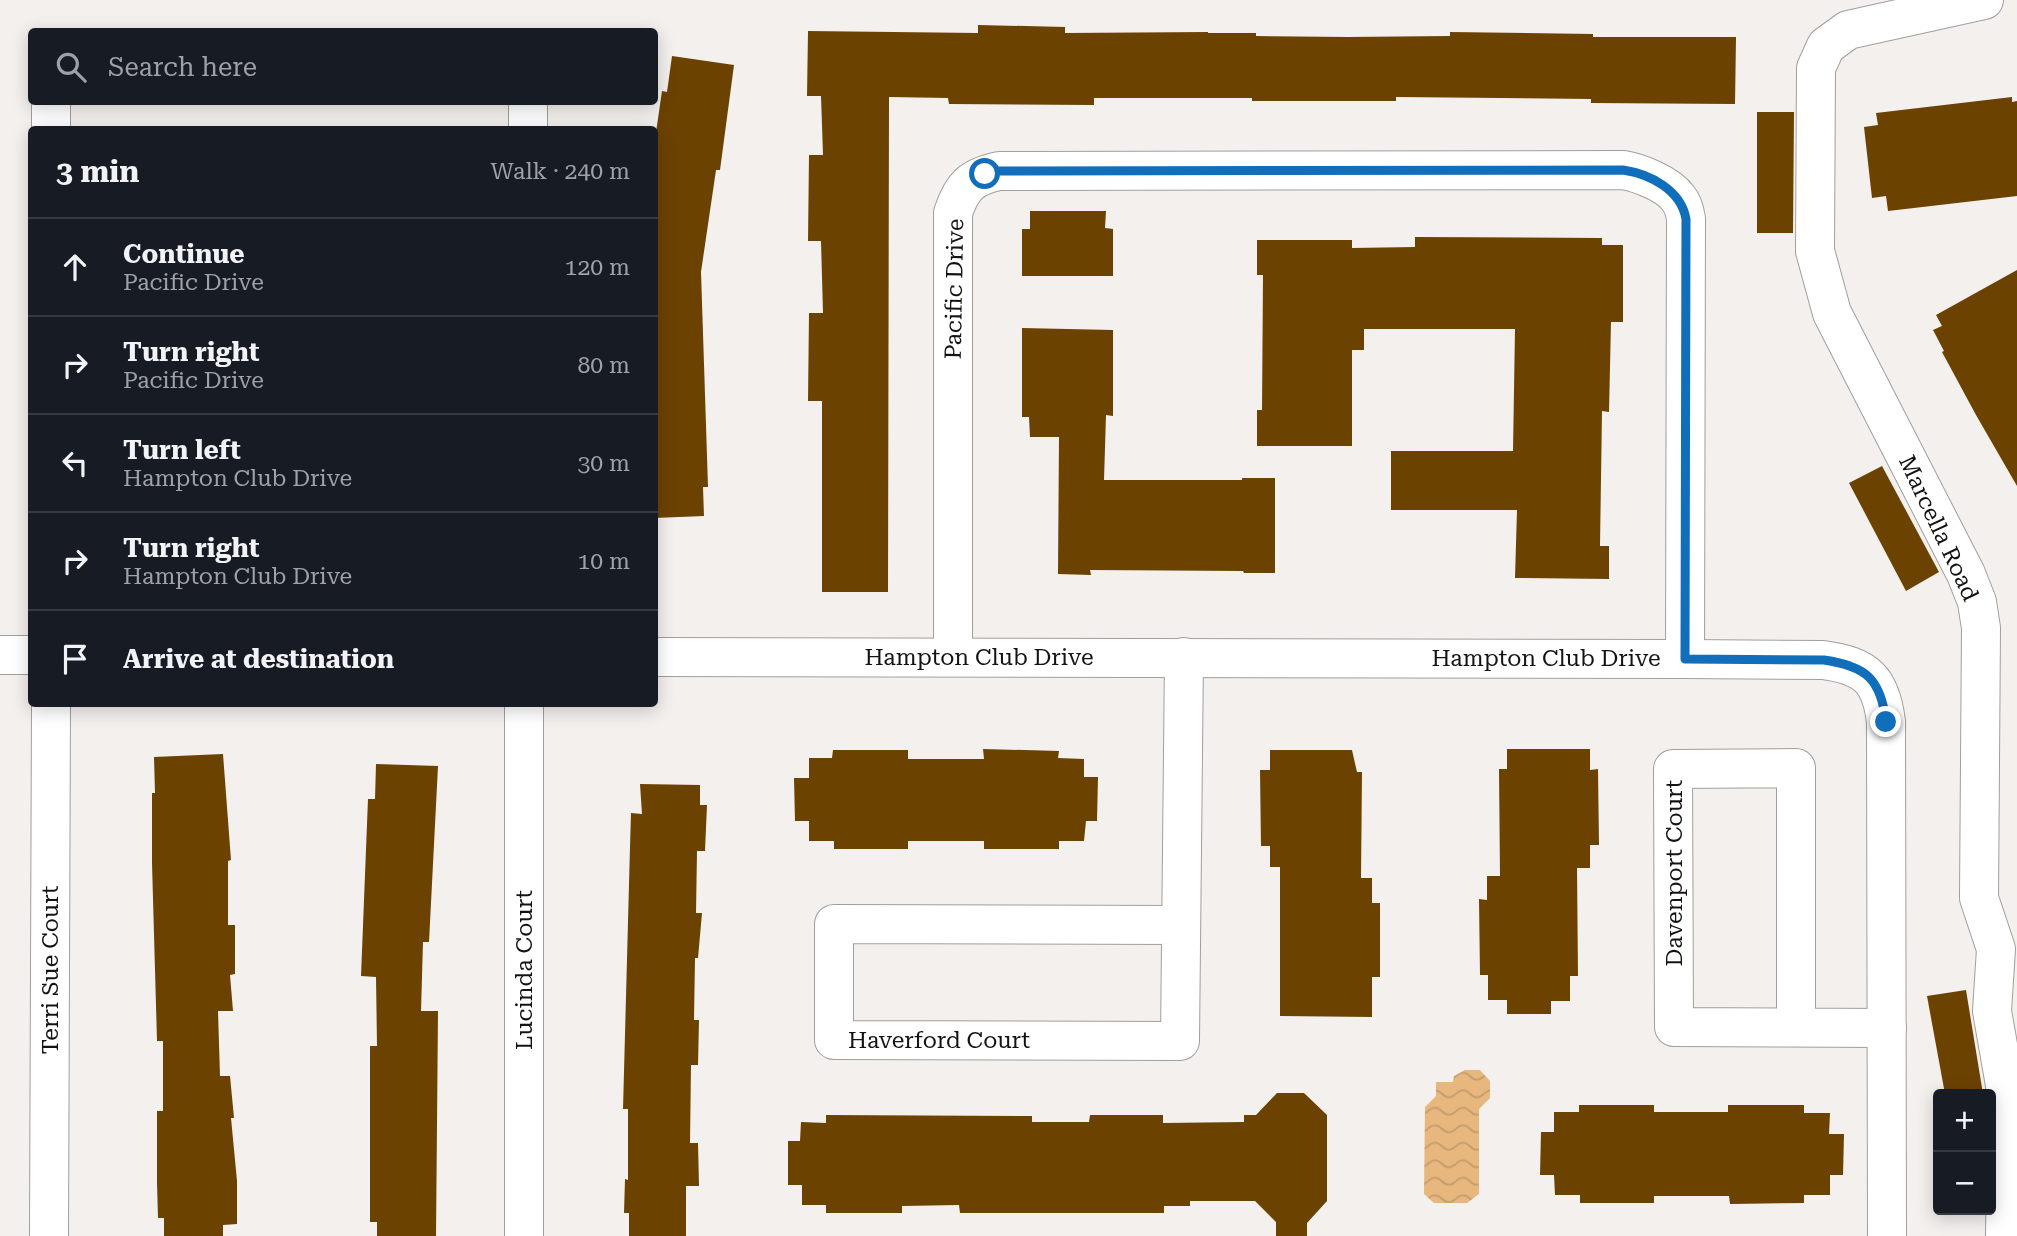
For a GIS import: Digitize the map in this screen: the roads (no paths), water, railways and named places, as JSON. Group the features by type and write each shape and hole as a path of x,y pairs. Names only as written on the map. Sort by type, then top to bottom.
{"street":[{"name":"Marcella Road","path":"1984,0 1848,30 1826,46 1816,68 1815,251 1832,313 1966,573 1977,602 1981,628 1979,898 2006,945 1992,1011 2004,1085 2006,1236"},
{"path":"51,105 51,126"},
{"path":"528,105 528,126"},
{"name":"Pacific Drive","path":"953,657 953,213 964,188 973,179 999,171 1623,170 1643,175 1672,192 1679,199 1686,219 1685,659"},
{"path":"0,655 28,655"},
{"name":"Hampton Club Drive","path":"658,657 1685,659 1833,662 1857,668 1869,675 1877,687 1884,702 1886,722 1886,1236"},
{"name":"Haverford Court","path":"1180,925 834,924 834,1040 1180,1041 1184,657"},
{"name":"Terri Sue Court","path":"49,1236 51,707"},
{"name":"Lucinda Court","path":"524,707 524,1236"},
{"name":"Davenport Court","path":"1797,1027 1796,768 1673,768 1674,1027 1887,1028"}],"water":[{"path":"1465,1070 1480,1070 1490,1081 1490,1098 1479,1109 1479,1194 1467,1203 1434,1203 1424,1194 1425,1107 1436,1096 1436,1082 1453,1082 1454,1076"}]}
